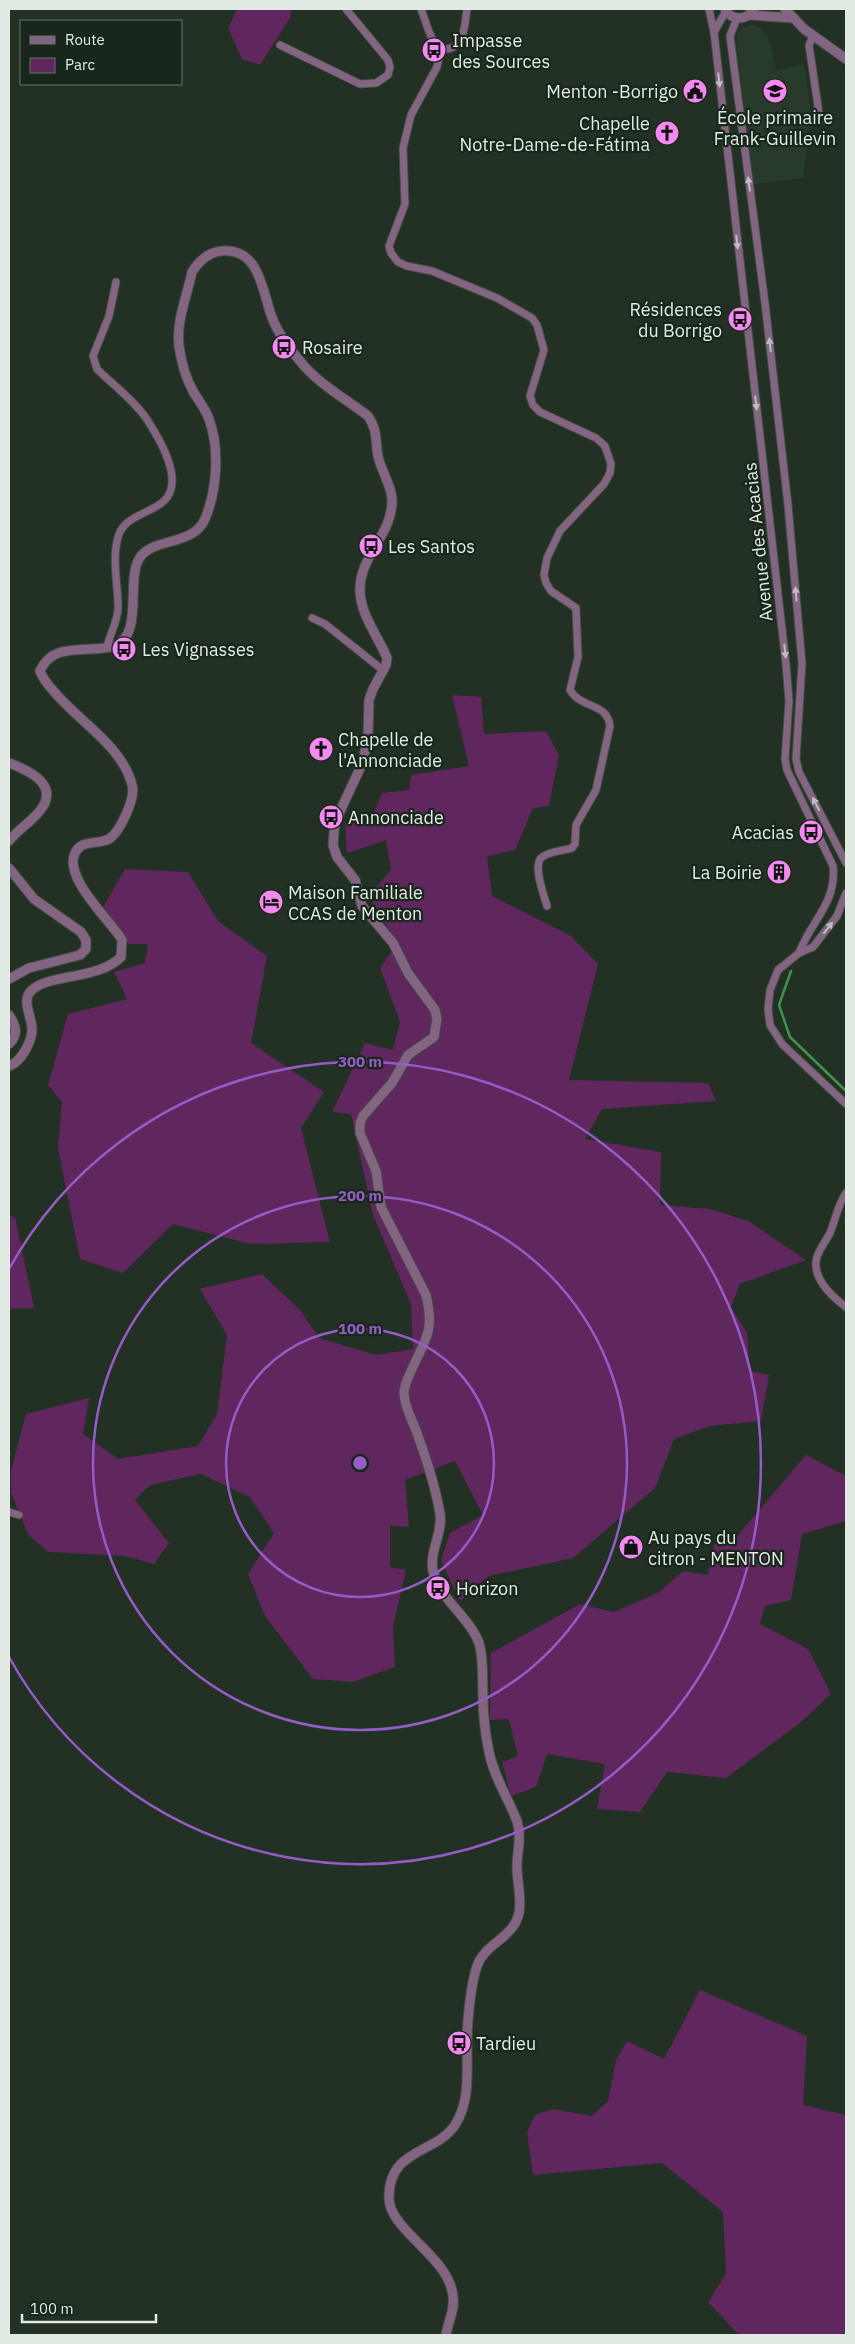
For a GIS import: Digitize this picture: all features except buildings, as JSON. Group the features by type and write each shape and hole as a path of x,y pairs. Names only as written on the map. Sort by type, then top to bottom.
{"street":[{"path":"280,45 360,84 376,83 388,75 390,68 388,60 346,9"},
{"path":"421,9 435,43 441,48"},
{"path":"441,48 456,45 462,36 467,9"},
{"name":"Avenue des Acacias","path":"709,9 714,32 786,664 789,701 785,759 787,770 833,866 835,881 831,898 804,940 799,953"},
{"path":"785,9 804,29 846,59"},
{"path":"794,18 796,9"},
{"path":"714,32 725,10 737,18 752,12 794,18"},
{"name":"Avenue des Acacias","path":"737,18 730,36 766,313 787,495 802,663 796,759 800,772 846,863"},
{"path":"813,36 809,45 820,120"},
{"path":"441,48 437,67 411,115 403,148 405,204 390,246 391,253 398,262 407,266 432,271 497,298 532,318 537,325 544,350 543,362 530,396 533,405 540,412 596,438 605,446 611,464 610,473 604,484 560,531 547,558 544,575 551,591 576,608 578,657 570,690 574,697 594,705 609,716 610,726 596,790 576,825 575,844 572,848 542,858 538,862 537,870 547,906"},
{"path":"9,1066 16,1063 30,1040 32,1030 27,1004 28,995 33,989 44,984 81,976 112,966 121,957 122,940 85,891 74,861 75,852 81,846 104,840 114,833 131,804 134,794 132,784 118,754 77,717 43,680 40,671 48,659 67,650 115,646 124,639 132,617 134,574 140,556 147,550 195,533 204,522 210,504 216,467 213,431 209,417 192,391 184,369 178,330 192,272 206,257 218,251 236,252 253,262 273,321 301,364 368,416 377,433 378,456 391,492 391,512 381,538 366,559 360,589 365,610 387,658 384,671 373,689 370,700 366,750 363,762 335,822 334,845 337,857 355,880 362,906 393,943 408,973 435,1010 438,1027 434,1036 408,1055 392,1083 363,1116 360,1132 376,1171 381,1206 426,1295 429,1308 430,1323 427,1340 404,1387 404,1398 419,1439 440,1516 433,1552 434,1572 440,1587 469,1625 479,1645 489,1752 495,1773 517,1822 520,1837 517,1867 520,1909 517,1922 510,1932 486,1954 477,1967 469,2019 466,2089 456,2124 446,2135 404,2161 396,2170 390,2183 390,2208 408,2232 430,2253 453,2294 453,2313 446,2335"},
{"path":"107,647 116,622 115,560 120,532 126,524 160,504 168,497 173,477 171,466 147,420 97,369 94,362 93,356 109,316 116,282"},
{"path":"312,618 325,624 384,671"},
{"path":"9,763 29,770 38,777 45,786 46,794 39,813 9,841"},
{"path":"9,868 34,899 81,932 86,940 86,949 80,954 29,968 9,980"},
{"path":"846,893 837,916 813,947 799,953 778,970 770,990 768,1010 770,1025 782,1044 846,1104"},
{"path":"9,1016 16,1030 14,1038 9,1044"},
{"path":"846,1194 840,1201 831,1232 818,1255 815,1268 821,1281 836,1300 846,1307"},
{"path":"9,1512 19,1515"}],"shaded area":[{"name":"École primaire Frank-Guillevin","path":"753,25 761,28 768,37 776,70 804,64 811,113 803,178 753,184 737,34 742,28"}],"green space":[{"path":"237,9 292,9 290,18 260,65 242,59 228,28"},
{"path":"452,695 481,697 484,734 546,731 559,755 549,806 533,808 515,850 487,856 492,896 571,936 598,964 569,1080 708,1083 716,1101 602,1109 585,1139 661,1152 660,1205 710,1209 748,1221 806,1260 740,1284 731,1307 747,1333 750,1371 769,1375 761,1421 710,1426 674,1439 655,1488 573,1558 489,1576 460,1601 441,1560 450,1533 483,1515 455,1461 405,1480 409,1527 390,1526 390,1567 406,1570 393,1627 395,1667 353,1682 313,1679 265,1616 248,1574 274,1533 250,1497 201,1474 150,1485 135,1500 169,1543 154,1564 125,1556 48,1552 28,1534 11,1493 11,1471 26,1414 89,1398 83,1434 118,1459 198,1446 217,1414 227,1335 200,1289 262,1274 300,1310 319,1338 376,1355 413,1349 411,1304 373,1215 351,1114 332,1112 365,1043 393,1050 400,1022 380,968 397,943 369,896 391,870 386,840 347,853 345,823 372,817 382,793 409,790 411,775 469,766"},
{"path":"125,869 188,872 218,921 267,956 251,1043 324,1092 301,1128 330,1242 250,1244 173,1224 123,1273 80,1259 58,1148 62,1102 48,1085 68,1014 127,999 114,972 145,963 148,944 129,944 102,909"},
{"path":"9,1216 15,1217 34,1308 9,1309"},
{"path":"806,1455 846,1476 846,1521 802,1534 791,1600 765,1606 760,1624 808,1649 831,1694 800,1723 726,1778 667,1772 640,1812 597,1809 605,1764 547,1754 536,1787 511,1796 502,1762 518,1756 509,1719 490,1720 491,1653 580,1604 614,1612 658,1593 683,1571 708,1575 714,1544 738,1535"},
{"path":"700,1990 807,2036 803,2105 846,2115 846,2335 739,2335 708,2302 726,2274 723,2212 662,2163 533,2175 527,2132 535,2115 553,2109 592,2116 608,2101 616,2060 627,2041 664,2059"}],"waterway":[{"path":"791,971 779,1005 790,1037 846,1091"},
{"path":"846,1218 846,1224"}],"place":[{"name":"Impasse des Sources","path":"434,50"},
{"name":"Menton -Borrigo","path":"695,91"},
{"name":"École primaire Frank-Guillevin","path":"775,91"},
{"name":"Chapelle Notre-Dame-de-Fátima","path":"667,133"},
{"name":"Résidences du Borrigo","path":"740,319"},
{"name":"Rosaire","path":"284,347"},
{"name":"Les Santos","path":"371,546"},
{"name":"Les Vignasses","path":"124,649"},
{"name":"Chapelle de l'Annonciade","path":"321,749"},
{"name":"Annonciade","path":"331,817"},
{"name":"Acacias","path":"811,832"},
{"name":"La Boirie","path":"779,872"},
{"name":"Maison Familiale CCAS de Menton","path":"271,902"},
{"name":"Au pays du citron - MENTON","path":"631,1547"},
{"name":"Horizon","path":"438,1588"},
{"name":"Tardieu","path":"459,2043"}]}
